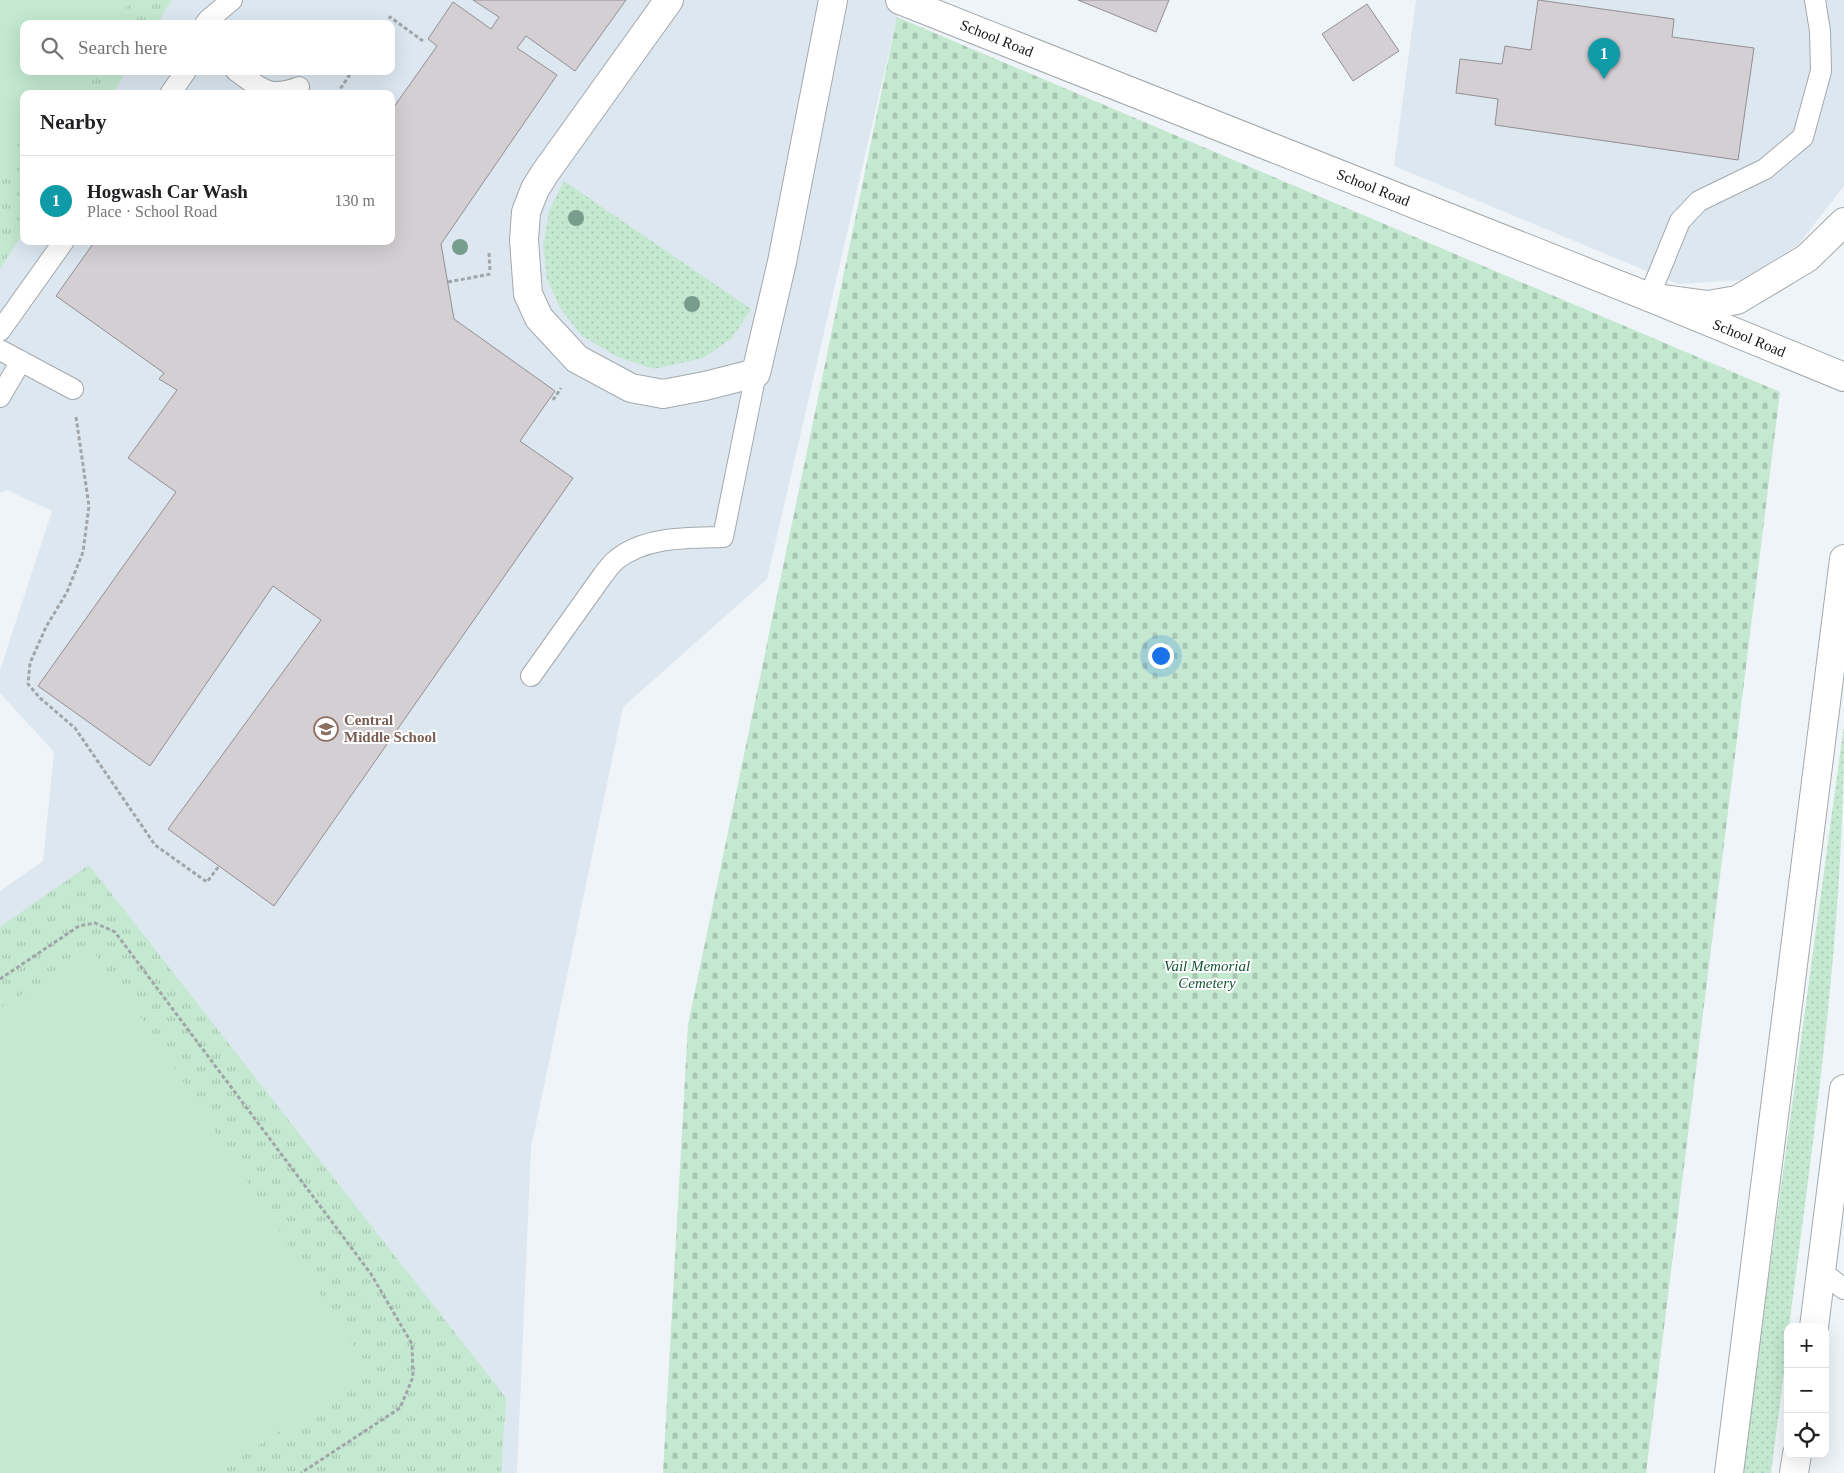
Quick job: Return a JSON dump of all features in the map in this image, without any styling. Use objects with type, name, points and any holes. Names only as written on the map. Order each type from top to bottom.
[{"type":"main road","points":[[669,0],[550,166],[536,189],[526,212],[524,240],[528,294],[539,318],[577,359],[631,388],[663,394],[756,373],[782,262],[833,0]]},
{"type":"main road","name":"School Road","points":[[900,0],[1649,297],[1844,377]]},
{"type":"main road","points":[[1649,297],[1708,305],[1737,300],[1807,258],[1844,222]]},
{"type":"main road","points":[[1729,1473],[1844,559]]},
{"type":"main road","points":[[1814,1323],[1840,1154],[1844,1089]]},
{"type":"main road","points":[[1794,1473],[1796,1458]]},
{"type":"lane","points":[[208,20],[232,0]]},
{"type":"lane","points":[[1649,297],[1680,221],[1699,201],[1764,169],[1803,137],[1822,71],[1820,31],[1815,0]]},
{"type":"lane","points":[[173,90],[183,75]]},
{"type":"lane","points":[[242,75],[264,90]]},
{"type":"lane","points":[[291,90],[299,87]]},
{"type":"lane","points":[[0,331],[61,245]]},
{"type":"lane","points":[[0,350],[72,390]]},
{"type":"lane","points":[[0,397],[21,361]]},
{"type":"lane","points":[[531,676],[603,575],[617,560],[647,544],[694,538],[723,537],[756,373]]},
{"type":"lane","points":[[1821,1271],[1844,1289]]},
{"type":"path","points":[[395,20],[423,40]]},
{"type":"path","points":[[341,90],[350,75]]},
{"type":"path","points":[[448,282],[491,274]]},
{"type":"path","points":[[553,400],[561,388]]},
{"type":"path","points":[[72,390],[89,506],[83,552],[67,592],[46,627],[30,663],[28,684],[40,698],[76,728],[155,845],[207,882],[219,866]]},
{"type":"path","points":[[0,979],[79,926],[95,923],[115,932],[371,1274],[412,1344],[412,1377],[400,1408],[301,1473]]},
{"type":"shaded area","name":"Central Middle School","points":[[0,0],[897,0],[897,17],[767,579],[623,707],[531,1148],[517,1473],[0,1473],[0,891],[43,861],[54,752],[0,693],[0,670],[52,511],[7,490],[0,493]]},
{"type":"shaded area","points":[[1416,0],[1844,0],[1844,186],[1798,245],[1743,280],[1678,284],[1394,166]]},
{"type":"green space","points":[[0,0],[172,0],[160,20],[20,20],[20,75],[124,75],[115,90],[20,90],[20,238],[0,269]]},
{"type":"green space","points":[[0,0],[130,0],[118,20],[20,20],[20,75],[85,75],[75,90],[20,90],[20,145],[17,143],[0,179]]},
{"type":"green space","name":"Vail Memorial Cemetery","points":[[897,17],[1780,392],[1646,1473],[663,1473],[688,1025]]},
{"type":"green space","points":[[564,181],[751,309],[732,338],[703,358],[654,369],[618,357],[582,336],[560,308],[547,279],[543,246],[549,211]]},
{"type":"green space","points":[[1844,725],[1843,801],[1839,876],[1826,1027],[1790,1323],[1784,1323],[1784,1372],[1771,1473],[1742,1473]]},
{"type":"green space","points":[[89,865],[506,1398],[501,1473],[0,1473],[0,927]]},
{"type":"green space","points":[[93,950],[109,976],[113,974],[371,1372],[216,1473],[0,1473],[0,1008]]},
{"type":"building","name":"Central Middle School","points":[[473,0],[626,0],[575,71],[526,36],[517,48],[557,75],[441,244],[454,319],[555,391],[520,441],[573,478],[274,906],[168,829],[321,620],[273,586],[150,766],[38,686],[176,492],[128,458],[177,390],[159,379],[164,373],[56,296],[92,245],[395,245],[395,105],[437,46],[428,39],[453,2],[491,29],[499,17]]},
{"type":"building","points":[[1078,0],[1169,0],[1156,32]]},
{"type":"building","points":[[1538,0],[1674,19],[1672,37],[1754,48],[1738,160],[1495,125],[1498,99],[1456,93],[1460,59],[1502,64],[1505,46],[1531,50]]},
{"type":"building","points":[[1367,4],[1399,51],[1353,81],[1322,34]]},
{"type":"place","name":"Hogwash Car Wash","points":[[1604,79]]},
{"type":"place","name":"Central Middle School","points":[[326,729]]}]
